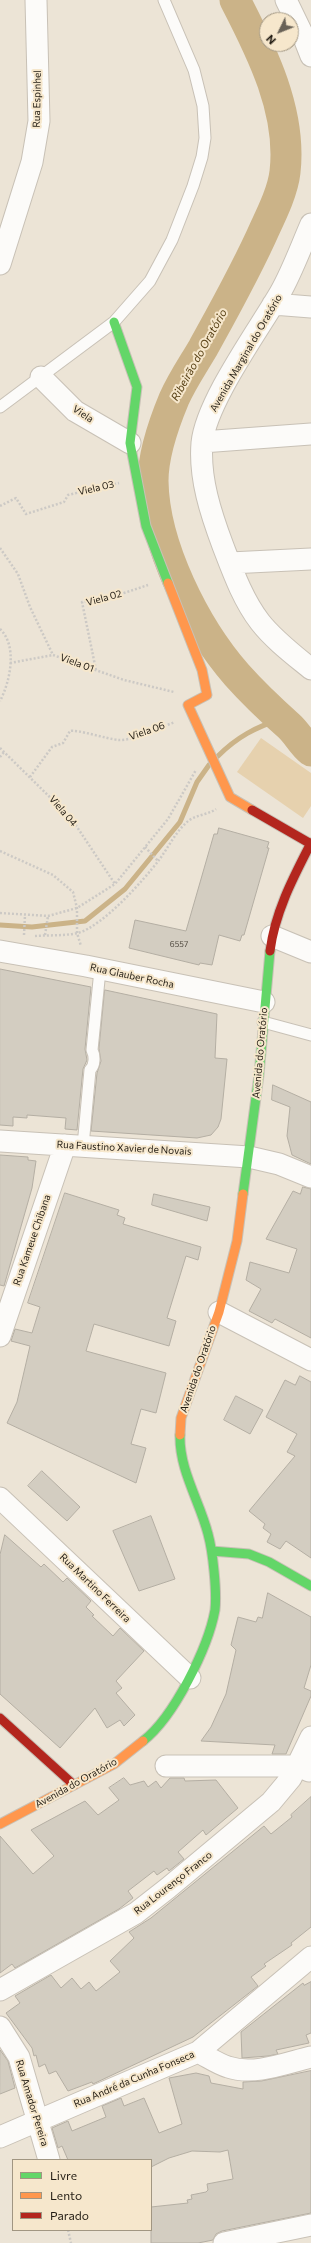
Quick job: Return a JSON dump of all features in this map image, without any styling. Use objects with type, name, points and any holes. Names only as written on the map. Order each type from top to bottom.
[{"type":"main road","points":[[114,322],[137,387],[130,443],[146,526],[202,670],[208,695],[188,705],[192,716],[230,797],[311,843]]},
{"type":"main road","name":"Avenida do Oratório","points":[[0,1824],[114,1764],[146,1739],[176,1704],[208,1640],[215,1608],[212,1551],[208,1533],[185,1469],[180,1442],[181,1418],[219,1312],[237,1241],[249,1157],[272,936],[284,894],[311,843]]},
{"type":"main road","points":[[212,1551],[249,1554],[270,1562],[311,1586]]},
{"type":"main road","points":[[0,1718],[74,1785]]},
{"type":"street","name":"Rua Espinhel","points":[[0,264],[32,162],[39,121],[36,0]]},
{"type":"street","points":[[286,0],[311,56]]},
{"type":"street","name":"Avenida Marginal do Oratório","points":[[311,224],[280,292],[213,408],[202,442],[207,499],[230,563],[247,601],[260,622],[311,669]]},
{"type":"street","points":[[273,304],[311,308]]},
{"type":"street","name":"Viela","points":[[41,377],[75,411],[130,443]]},
{"type":"street","points":[[202,442],[311,434]]},
{"type":"street","points":[[230,563],[311,559]]},
{"type":"street","points":[[272,936],[311,952]]},
{"type":"street","name":"Rua Glauber Rocha","points":[[0,951],[51,959],[100,970],[264,1012]]},
{"type":"street","name":"Rua Faustino Xavier de Novais","points":[[0,1141],[249,1157],[279,1164],[311,1177]]},
{"type":"street","name":"Rua Kameue Chibana","points":[[0,1336],[6,1300],[74,1145]]},
{"type":"street","points":[[219,1312],[311,1360]]},
{"type":"street","name":"Rua Martino Ferreira","points":[[0,1498],[190,1678]]},
{"type":"street","name":"Rua Lourenço Franco","points":[[0,1990],[136,1913],[271,1802],[292,1778],[305,1769],[311,1737]]},
{"type":"street","points":[[166,1766],[305,1769]]},
{"type":"street","name":"Rua André da Cunha Fonseca","points":[[0,2137],[198,2052],[311,1957]]},
{"type":"street","name":"Rua Amador Pereira","points":[[0,2027],[19,2058],[49,2159]]},
{"type":"street","points":[[198,2052],[228,2067],[243,2070],[311,2057]]},
{"type":"street","points":[[224,2243],[311,2225]]},
{"type":"lane","points":[[0,407],[114,322],[150,281],[172,240],[193,186],[202,157],[205,138],[201,99],[194,70],[165,2]]},
{"type":"lane","points":[[74,1145],[90,1070],[93,1066],[94,1055],[92,1050],[100,970]]},
{"type":"lane","points":[[264,1012],[311,1035]]},
{"type":"path","name":"Viela 03","points":[[0,506],[16,498],[26,514],[64,502],[68,495],[137,479]]},
{"type":"path","name":"Viela 01","points":[[0,548],[18,574],[30,607],[53,655],[124,680],[172,690],[188,705]]},
{"type":"path","name":"Viela 02","points":[[96,670],[82,602],[115,596],[143,587],[165,575]]},
{"type":"path","points":[[0,629],[8,640],[10,663],[5,690],[0,701]]},
{"type":"path","points":[[10,663],[53,655]]},
{"type":"path","name":"Viela 06","points":[[30,777],[52,747],[63,743],[70,731],[76,730],[104,739],[126,739],[192,716]]},
{"type":"path","name":"Viela 04","points":[[0,748],[71,818],[115,884]]},
{"type":"path","points":[[0,913],[48,916],[77,908],[115,884],[168,819],[209,751]]},
{"type":"path","points":[[0,757],[4,752]]},
{"type":"path","points":[[25,915],[23,938],[77,933],[92,926],[107,915],[158,861],[185,823],[193,817],[210,814],[230,797]]},
{"type":"path","points":[[145,847],[158,861]]},
{"type":"path","points":[[0,851],[53,875],[65,883],[73,892],[77,908],[77,933]]},
{"type":"path","points":[[45,935],[48,916]]},
{"type":"path","points":[[68,2231],[71,2243]]},
{"type":"shaded area","points":[[261,738],[311,773],[311,806],[303,818],[237,772]]},
{"type":"building","points":[[219,828],[269,842],[267,848],[269,848],[244,935],[242,935],[240,941],[219,935],[212,965],[200,963],[199,965],[129,948],[135,920],[186,931],[214,834],[217,834]]},
{"type":"building","points":[[0,969],[91,987],[85,1049],[87,1060],[83,1069],[77,1130],[65,1129],[66,1118],[27,1115],[27,1118],[13,1117],[13,1126],[0,1125]]},
{"type":"building","points":[[105,990],[217,1014],[215,1058],[227,1059],[221,1119],[218,1127],[211,1135],[197,1138],[91,1131],[97,1073],[101,1061],[99,1049]]},
{"type":"building","points":[[273,1085],[311,1102],[311,1164],[292,1155],[287,1136],[290,1107],[272,1100]]},
{"type":"building","points":[[0,1155],[28,1157],[28,1160],[36,1161],[32,1188],[4,1286],[0,1285]]},
{"type":"building","points":[[303,1187],[311,1189],[311,1338],[275,1319],[272,1323],[249,1311],[261,1289],[246,1280],[250,1262],[289,1273],[297,1249],[266,1239],[293,1191],[300,1194]]},
{"type":"building","points":[[65,1193],[119,1210],[117,1215],[125,1218],[123,1224],[201,1247],[198,1260],[186,1256],[167,1318],[176,1321],[169,1346],[94,1324],[86,1351],[166,1373],[156,1413],[141,1409],[131,1444],[146,1448],[136,1483],[7,1423],[17,1402],[30,1346],[11,1341],[15,1329],[32,1333],[40,1307],[28,1303]]},
{"type":"building","points":[[154,1194],[210,1207],[207,1221],[152,1205]]},
{"type":"building","points":[[300,1376],[311,1382],[311,1558],[286,1541],[280,1549],[267,1542],[271,1534],[263,1528],[265,1524],[249,1511],[295,1456],[287,1452],[297,1434],[266,1417],[285,1380],[295,1385]]},
{"type":"building","points":[[236,1396],[263,1410],[250,1434],[224,1420]]},
{"type":"building","points":[[42,1471],[80,1507],[67,1521],[28,1486]]},
{"type":"building","points":[[151,1516],[175,1579],[139,1591],[113,1531]]},
{"type":"building","points":[[5,1535],[41,1567],[44,1564],[63,1582],[67,1578],[91,1601],[86,1607],[94,1615],[92,1616],[113,1636],[120,1628],[144,1651],[116,1681],[122,1688],[116,1693],[135,1715],[124,1726],[120,1720],[107,1728],[95,1708],[60,1748],[0,1694],[0,1555]]},
{"type":"building","points":[[268,1593],[311,1617],[311,1665],[304,1688],[311,1691],[311,1696],[286,1754],[272,1754],[275,1745],[201,1741],[211,1727],[226,1694],[236,1650],[231,1645],[238,1617],[256,1622],[258,1617],[262,1618]]},
{"type":"building","points":[[124,1778],[130,1785],[144,1781],[148,1787],[156,1781],[161,1788],[170,1778],[184,1778],[185,1781],[216,1780],[238,1808],[206,1835],[203,1830],[178,1852],[184,1859],[169,1871],[167,1868],[157,1875],[154,1871],[128,1891],[133,1898],[119,1909],[15,1968],[12,1964],[0,1973],[0,1836],[33,1874],[54,1856],[31,1830],[85,1801],[98,1815],[119,1800],[109,1788]]},
{"type":"building","points":[[311,1797],[311,1927],[291,1943],[292,1945],[264,1964],[266,1966],[251,1977],[258,1986],[193,2037],[93,2084],[92,2082],[68,2091],[56,2071],[49,2074],[45,2064],[39,2067],[36,2055],[34,2056],[32,2048],[6,2013],[20,2003],[15,1996],[51,1975],[61,1988],[72,1978],[81,1989],[89,1982],[96,1991],[120,1972],[110,1961],[134,1938],[129,1932],[151,1918],[264,1826],[271,1834],[292,1817],[291,1815]]},
{"type":"building","points":[[311,1982],[311,2033],[306,2035],[309,2043],[276,2050],[278,2054],[242,2058],[241,2032],[303,1983],[304,1985]]},
{"type":"building","points":[[0,2050],[8,2061],[15,2088],[0,2094]]},
{"type":"building","points":[[311,2071],[311,2213],[222,2231],[216,2234],[213,2240],[198,2243],[151,2243],[152,2207],[188,2203],[187,2200],[192,2199],[191,2195],[206,2192],[208,2190],[207,2184],[233,2179],[228,2150],[220,2152],[192,2151],[169,2158],[152,2166],[152,2159],[68,2159],[62,2146],[58,2148],[52,2128],[68,2121],[72,2131],[106,2117],[102,2106],[121,2098],[124,2106],[144,2098],[159,2133],[182,2124],[169,2078],[196,2073],[209,2076],[211,2083],[243,2089],[243,2082],[261,2081]]},
{"type":"waterway","name":"Ribeirão do Oratório","points":[[235,0],[265,61],[273,83],[284,127],[286,150],[285,172],[277,200],[251,258],[203,348],[180,386],[170,408],[160,439],[153,471],[155,506],[169,558],[192,610],[206,634],[221,656],[237,675],[292,729],[311,751]]},
{"type":"waterway","points":[[218,756],[232,743],[247,733],[263,725],[281,719]]},
{"type":"waterway","points":[[0,925],[32,927],[85,921],[125,889],[180,822],[197,782],[209,765]]},
{"type":"traffic: fast","points":[[114,322],[137,387],[130,443],[146,526],[168,583]]},
{"type":"traffic: fast","points":[[243,1194],[259,1075],[270,951]]},
{"type":"traffic: fast","points":[[143,1741],[155,1730],[166,1716],[188,1681],[205,1643],[215,1610],[215,1583],[210,1542],[186,1473],[180,1435]]},
{"type":"traffic: fast","points":[[212,1551],[249,1554],[269,1562],[311,1586]]},
{"type":"traffic: slow","points":[[168,583],[202,670],[207,695],[188,705],[230,797],[252,810]]},
{"type":"traffic: slow","points":[[180,1435],[181,1418],[219,1312],[237,1241],[243,1194]]},
{"type":"traffic: slow","points":[[0,1824],[114,1764],[143,1741]]},
{"type":"traffic: jam","points":[[252,810],[311,844]]},
{"type":"traffic: jam","points":[[270,951],[272,937],[280,909],[291,882],[311,843]]},
{"type":"traffic: jam","points":[[0,1718],[74,1785]]}]
